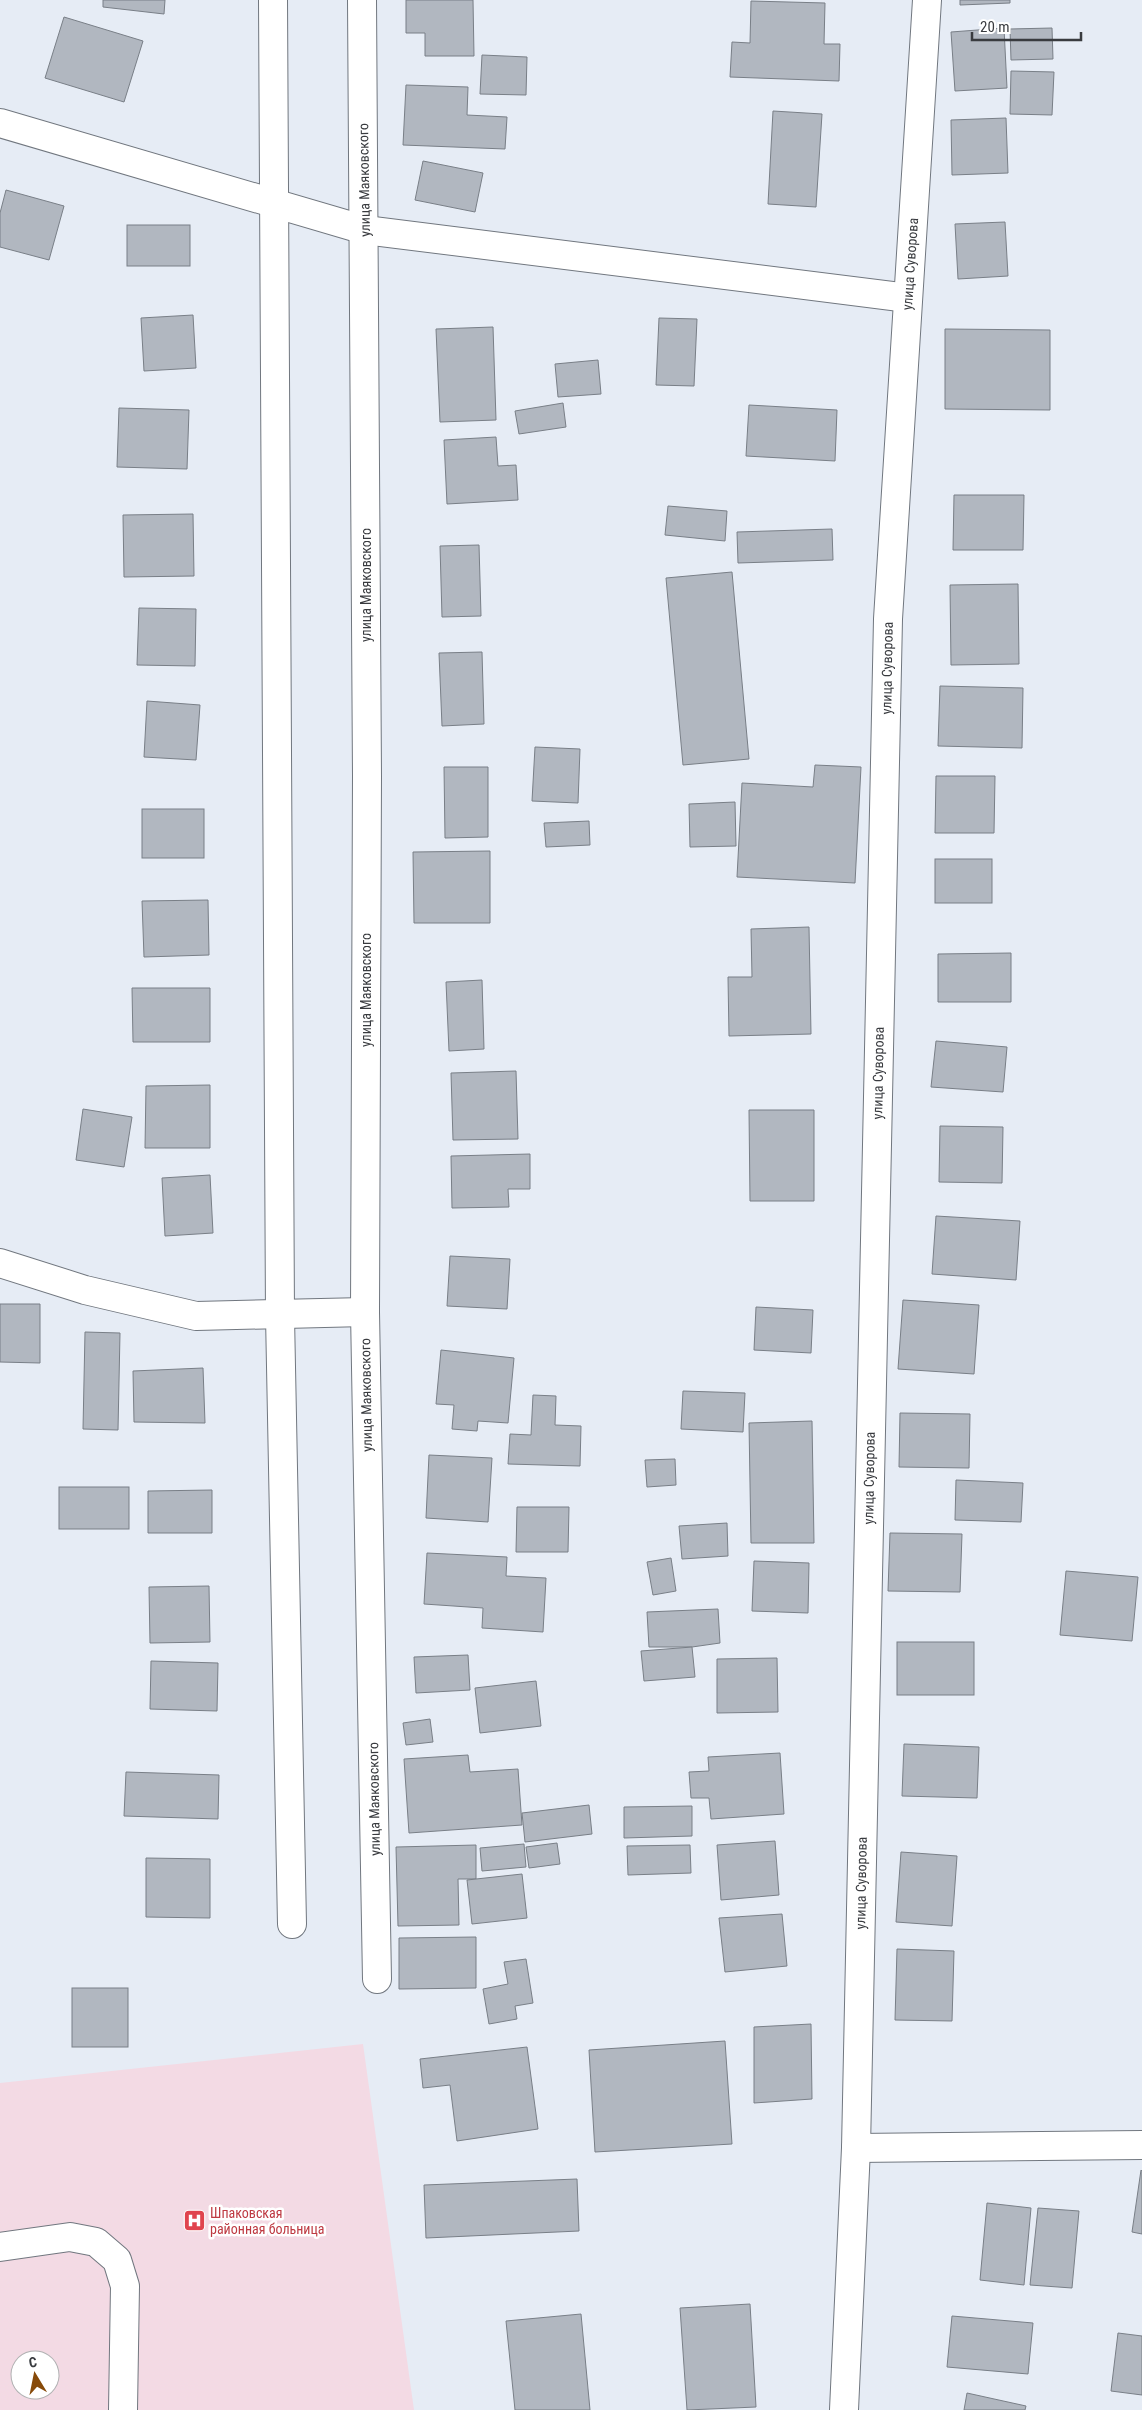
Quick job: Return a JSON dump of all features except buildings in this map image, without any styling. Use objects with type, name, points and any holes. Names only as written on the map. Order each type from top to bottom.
[{"type":"street","points":[[273,0],[280,1316],[292,1924]]},
{"type":"street","name":"улица Маяковского","points":[[362,0],[365,230],[367,786],[365,1312],[377,1979]]},
{"type":"street","name":"улица Суворова","points":[[844,2410],[856,2148],[888,619],[926,0]]},
{"type":"street","points":[[0,123],[365,230],[908,298]]},
{"type":"street","points":[[0,1263],[86,1290],[196,1316],[280,1316],[365,1312]]},
{"type":"street","points":[[856,2148],[1142,2145]]},
{"type":"street","points":[[0,2247],[70,2237],[96,2242],[117,2260],[125,2286],[124,2410]]},
{"type":"shaded area","name":"Шпаковская районная больница","points":[[363,2044],[414,2410],[0,2410],[0,2083]]},
{"type":"place","name":"Шпаковская районная больница","points":[[194,2221]]}]
